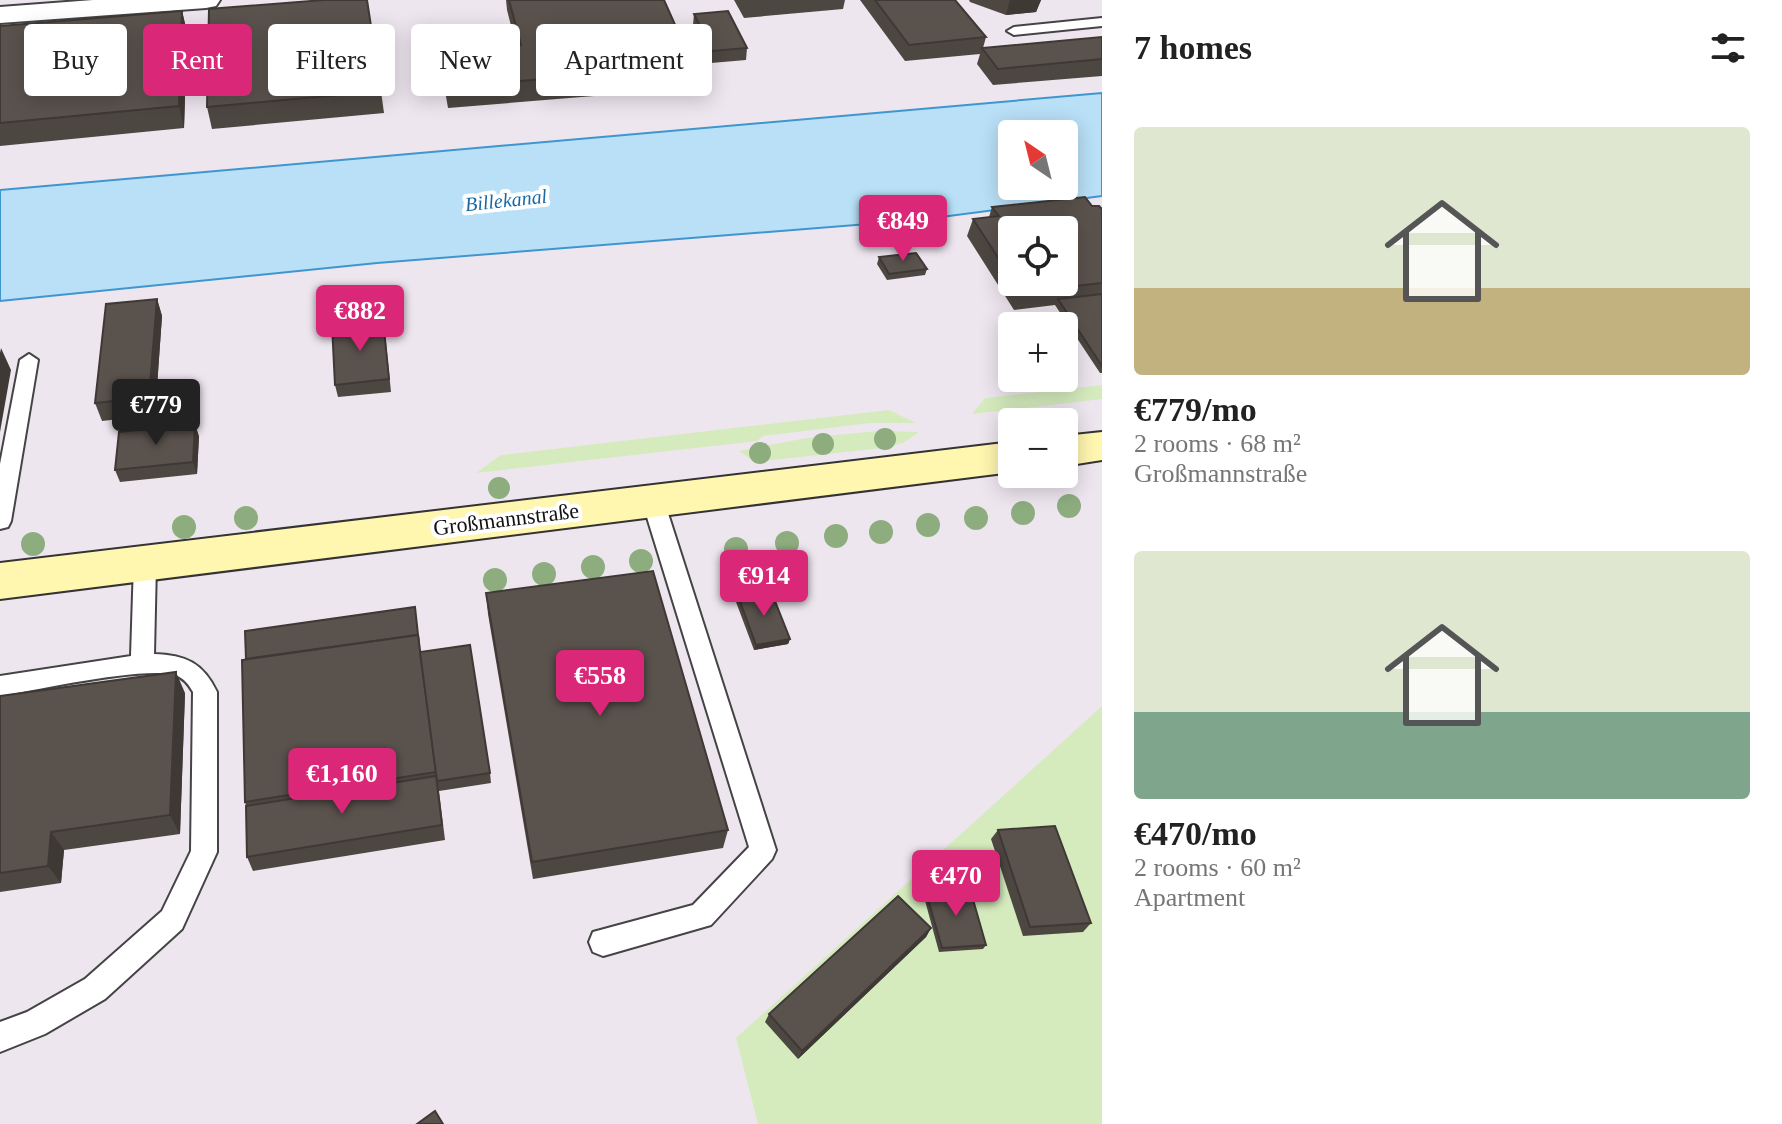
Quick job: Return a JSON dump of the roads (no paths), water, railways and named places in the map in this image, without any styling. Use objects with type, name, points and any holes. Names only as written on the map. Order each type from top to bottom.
[{"type":"main road","points":[[1078,449],[1102,446]]},
{"type":"main road","name":"Großmannstraße","points":[[0,581],[998,459]]},
{"type":"street","points":[[0,15],[49,6],[206,0]]},
{"type":"lane","points":[[1014,31],[1102,22]]},
{"type":"lane","points":[[0,521],[29,360]]},
{"type":"lane","points":[[603,942],[701,916],[763,850],[653,501]]},
{"type":"lane","points":[[142,664],[145,563]]},
{"type":"lane","points":[[0,686],[142,664],[181,665],[198,675],[205,692],[204,852],[172,920],[95,989],[35,1024],[0,1037]]},
{"type":"water","name":"Billekanal","points":[[1102,93],[1102,196],[1078,199],[1078,120],[998,120],[998,200],[1071,200],[918,220],[377,263],[0,301],[0,190]]}]
